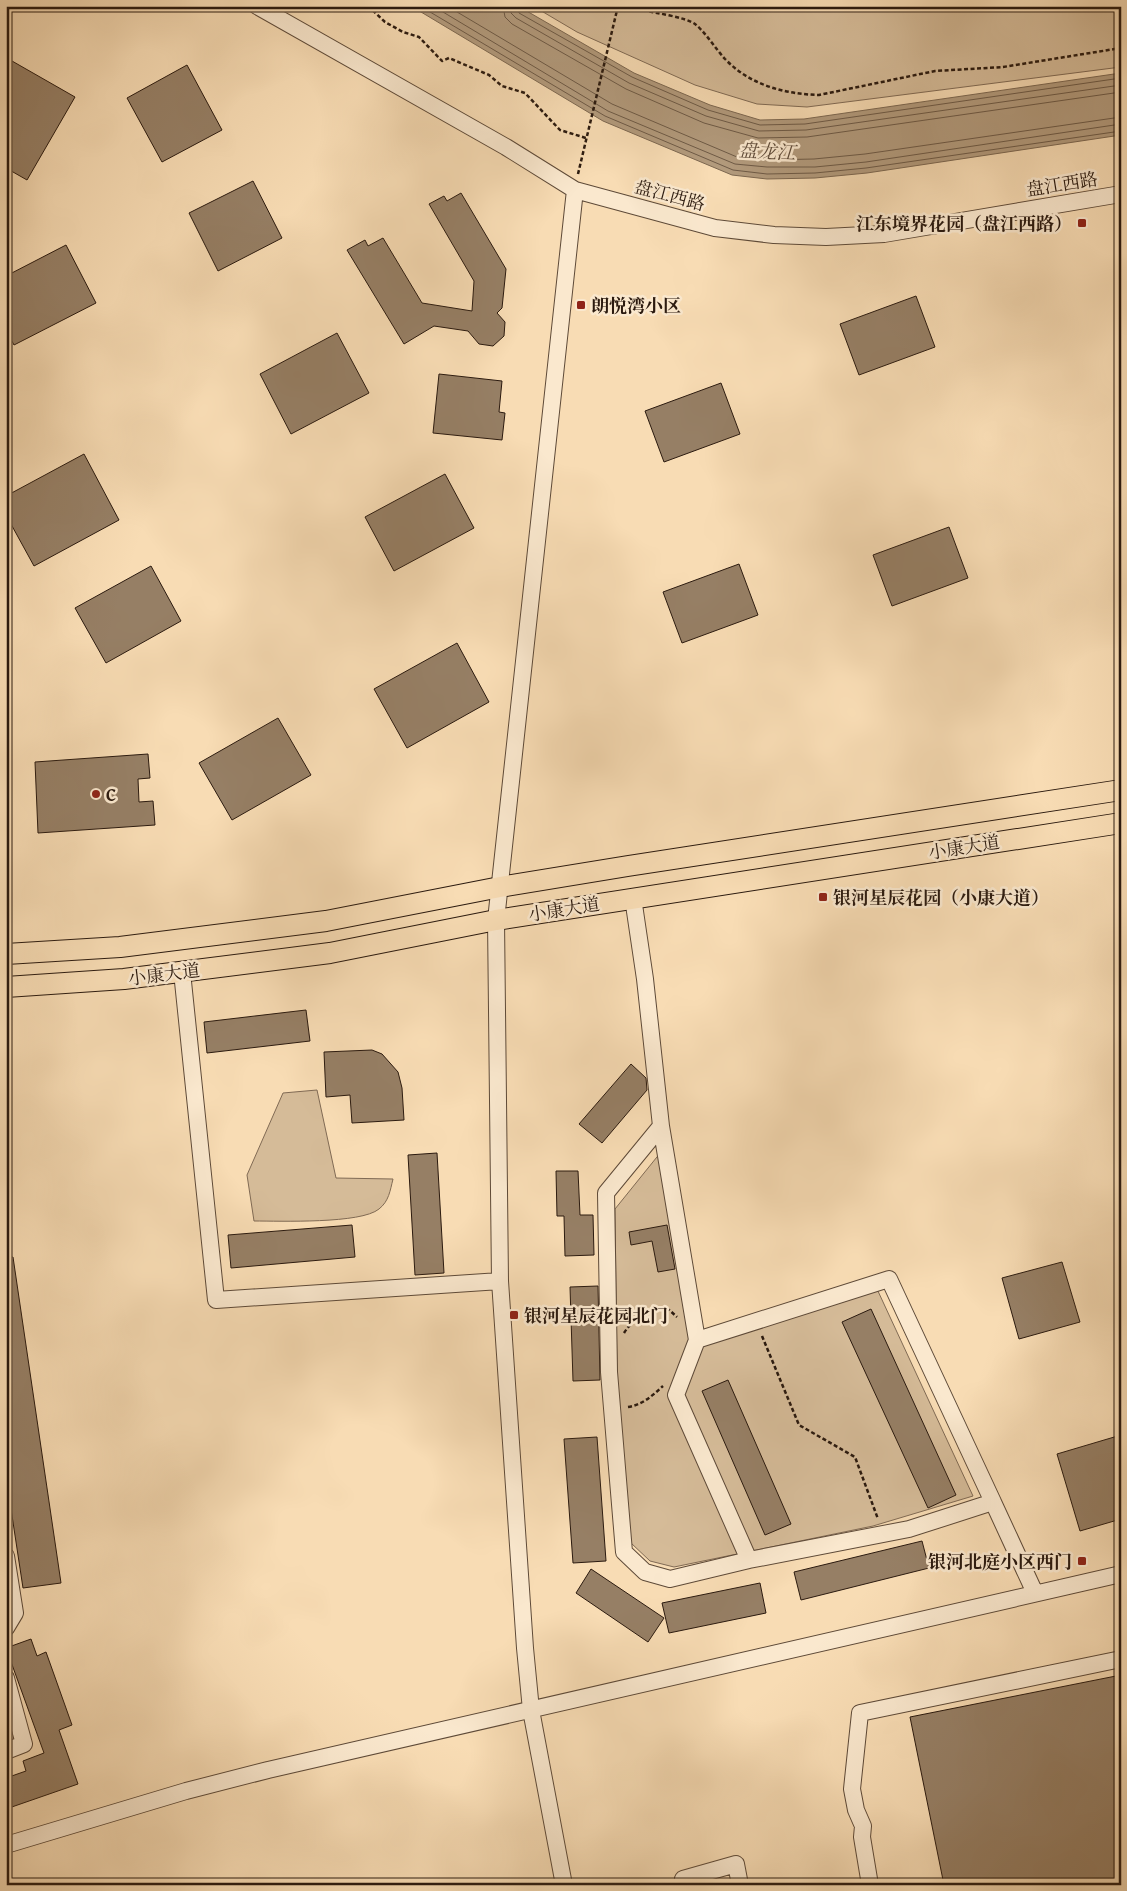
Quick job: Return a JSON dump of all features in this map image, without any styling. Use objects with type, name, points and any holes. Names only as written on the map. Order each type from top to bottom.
[{"type":"main road","name":"小康大道","points":[[6,954],[120,947],[326,921],[500,887],[1121,790]]},
{"type":"main road","name":"小康大道","points":[[6,987],[124,979],[330,953],[496,920],[1121,823]]},
{"type":"street","name":"盘江西路","points":[[257,6],[506,147],[575,190],[715,228],[774,235],[826,237],[884,234],[1121,194]]},
{"type":"street","points":[[564,1885],[531,1710],[500,1281],[496,920],[575,190]]},
{"type":"street","points":[[633,898],[645,979],[661,1126],[697,1340]]},
{"type":"street","points":[[182,972],[216,1300],[500,1281]]},
{"type":"street","points":[[661,1126],[606,1193],[609,1372],[624,1552],[645,1572],[670,1579],[749,1560],[909,1529],[993,1502]]},
{"type":"street","points":[[749,1560],[676,1395],[669,1385],[697,1340],[889,1280],[1035,1593]]},
{"type":"street","points":[[6,1556],[15,1613],[6,1628]]},
{"type":"street","points":[[6,1845],[186,1791],[1121,1574]]},
{"type":"street","points":[[870,1885],[862,1837],[863,1826],[856,1810],[852,1789],[860,1713],[1121,1659]]},
{"type":"street","points":[[6,1678],[24,1744],[6,1751]]},
{"type":"street","points":[[684,1885],[683,1879],[736,1864],[740,1885]]},
{"type":"path","points":[[368,6],[385,22],[403,32],[419,37],[442,61],[450,58],[489,75],[502,86],[518,89],[531,98],[560,130],[586,137]]},
{"type":"path","points":[[575,190],[618,6]]},
{"type":"path","points":[[638,6],[643,10],[694,23],[727,60],[752,81],[784,92],[800,95],[819,95],[935,71],[1003,67],[1121,48]]},
{"type":"path","points":[[622,1337],[637,1318],[651,1309],[666,1307],[678,1317]]},
{"type":"path","points":[[756,1321],[799,1425],[855,1457],[884,1534]]},
{"type":"path","points":[[613,1410],[636,1406],[669,1385]]},
{"type":"shaded area","points":[[533,6],[1121,6],[1121,67],[807,107],[757,104],[695,85],[577,32]]},
{"type":"shaded area","points":[[317,1090],[336,1178],[393,1179],[387,1199],[379,1209],[370,1214],[356,1217],[320,1221],[254,1221],[247,1175],[283,1093]]},
{"type":"shaded area","points":[[665,1147],[691,1346],[877,1289],[973,1496],[873,1526],[674,1567],[650,1561],[631,1543],[617,1375],[615,1209]]},
{"type":"water","name":"盘龙江","points":[[411,6],[518,6],[634,73],[710,105],[760,120],[804,119],[1121,73],[1121,135],[867,173],[815,178],[767,179],[732,175],[603,121]]},
{"type":"building","points":[[12,61],[75,97],[27,180],[6,168],[6,72]]},
{"type":"building","points":[[187,65],[222,130],[162,162],[127,98]]},
{"type":"building","points":[[253,181],[282,238],[218,271],[189,213]]},
{"type":"building","points":[[461,193],[506,269],[502,308],[497,313],[505,322],[504,336],[493,346],[479,344],[468,331],[434,326],[404,344],[347,250],[365,240],[368,246],[383,238],[422,303],[472,311],[474,281],[429,204],[444,196],[447,201]]},
{"type":"building","points":[[66,245],[96,303],[14,345],[6,330],[6,276]]},
{"type":"building","points":[[916,296],[935,347],[859,375],[840,324]]},
{"type":"building","points":[[337,333],[369,393],[291,434],[260,374]]},
{"type":"building","points":[[439,374],[502,381],[499,412],[505,413],[502,440],[433,433]]},
{"type":"building","points":[[721,383],[740,434],[664,462],[645,411]]},
{"type":"building","points":[[84,454],[119,520],[34,566],[6,515],[6,496]]},
{"type":"building","points":[[445,474],[474,528],[394,571],[365,517]]},
{"type":"building","points":[[949,527],[968,578],[892,606],[873,555]]},
{"type":"building","points":[[739,564],[758,615],[682,643],[663,592]]},
{"type":"building","points":[[151,566],[181,621],[106,663],[75,608]]},
{"type":"building","points":[[457,643],[489,702],[407,748],[374,689]]},
{"type":"building","points":[[278,718],[311,775],[232,820],[199,763]]},
{"type":"building","name":"C","points":[[148,754],[150,778],[138,779],[139,802],[153,801],[155,825],[38,833],[35,762]]},
{"type":"building","points":[[306,1010],[310,1041],[207,1053],[204,1022]]},
{"type":"building","points":[[372,1050],[382,1054],[398,1072],[402,1088],[404,1120],[352,1123],[350,1095],[326,1097],[324,1052]]},
{"type":"building","points":[[631,1064],[646,1078],[647,1090],[602,1143],[579,1124]]},
{"type":"building","points":[[437,1153],[444,1273],[415,1275],[408,1155]]},
{"type":"building","points":[[556,1171],[578,1171],[580,1215],[593,1215],[594,1255],[565,1256],[564,1216],[557,1216]]},
{"type":"building","points":[[352,1225],[355,1257],[231,1268],[228,1235]]},
{"type":"building","points":[[667,1225],[675,1269],[658,1272],[652,1241],[631,1245],[629,1232]]},
{"type":"building","points":[[13,1257],[61,1583],[23,1588],[6,1476],[6,1258]]},
{"type":"building","points":[[1062,1262],[1080,1322],[1019,1339],[1002,1278]]},
{"type":"building","points":[[598,1286],[600,1380],[573,1381],[570,1287]]},
{"type":"building","points":[[871,1309],[956,1495],[928,1508],[842,1322]]},
{"type":"building","points":[[728,1380],[791,1524],[765,1535],[702,1391]]},
{"type":"building","points":[[1121,1435],[1121,1519],[1080,1531],[1057,1454]]},
{"type":"building","points":[[597,1437],[606,1561],[573,1563],[564,1439]]},
{"type":"building","points":[[922,1541],[929,1568],[801,1600],[794,1572]]},
{"type":"building","points":[[591,1569],[664,1618],[648,1642],[576,1593]]},
{"type":"building","points":[[760,1583],[766,1613],[669,1633],[662,1603]]},
{"type":"building","points":[[31,1639],[37,1656],[46,1652],[72,1725],[59,1730],[78,1784],[6,1809],[6,1778],[26,1771],[23,1761],[44,1753],[6,1648]]},
{"type":"building","points":[[1121,1675],[1121,1885],[944,1885],[910,1717]]},
{"type":"place","name":"江东境界花园（盘江西路）","points":[[1082,223]]},
{"type":"place","name":"朗悦湾小区","points":[[581,305]]},
{"type":"place","name":"C","points":[[96,794]]},
{"type":"place","name":"银河星辰花园（小康大道）","points":[[823,897]]},
{"type":"place","name":"银河星辰花园北门","points":[[514,1315]]},
{"type":"place","name":"银河北庭小区西门","points":[[1082,1561]]}]
